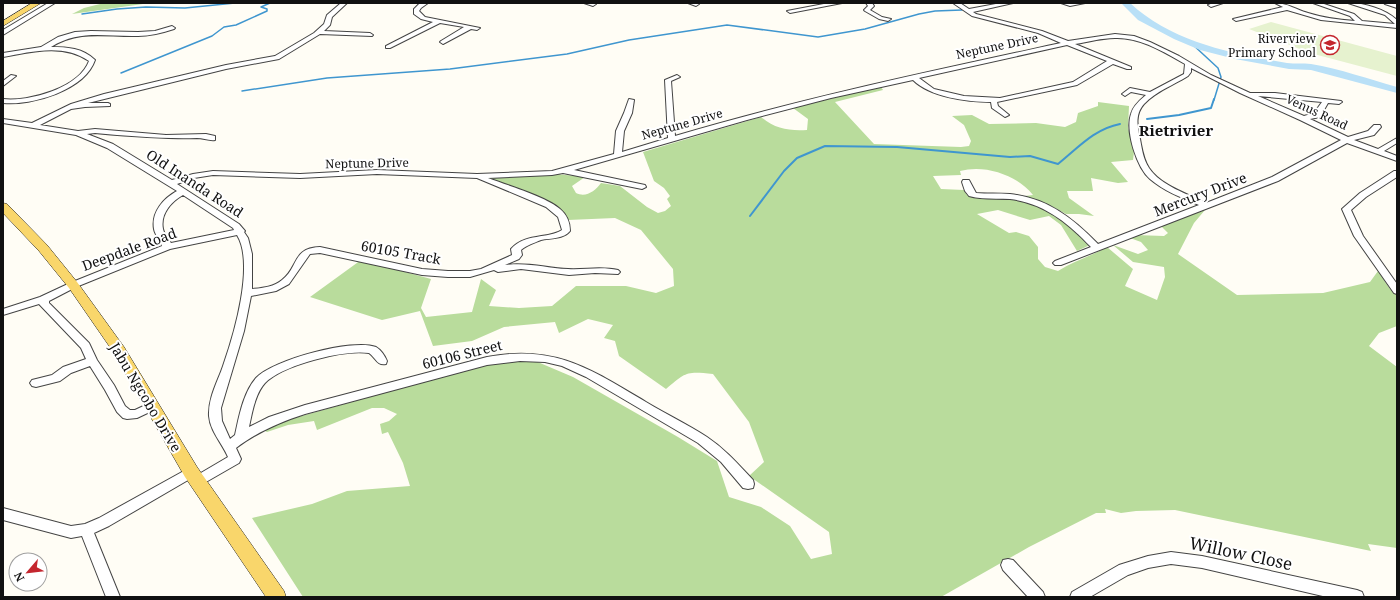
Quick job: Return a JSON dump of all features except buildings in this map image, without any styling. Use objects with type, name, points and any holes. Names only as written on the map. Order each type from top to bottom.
[{"type":"main road","points":[[3,24],[37,3]]},
{"type":"main road","name":"Jabu Ngcobo Drive","points":[[3,206],[43,248],[73,285],[119,350],[195,476],[277,597]]},
{"type":"street","points":[[3,33],[52,3]]},
{"type":"street","points":[[34,126],[57,112],[73,105],[113,93],[281,56],[285,52],[319,32],[327,25],[329,16],[344,3]]},
{"type":"street","points":[[425,3],[418,7],[416,13],[423,18],[477,28]]},
{"type":"street","points":[[790,11],[839,3]]},
{"type":"street","points":[[869,3],[871,6],[867,10],[881,18],[888,19]]},
{"type":"street","points":[[956,3],[974,15],[1040,32],[1129,68]]},
{"type":"street","points":[[966,11],[1010,3]]},
{"type":"street","points":[[1064,3],[1082,4]]},
{"type":"street","points":[[1211,5],[1220,3]]},
{"type":"street","points":[[1278,3],[1287,8],[1320,17],[1360,22],[1397,24]]},
{"type":"street","points":[[1316,3],[1352,15],[1360,22]]},
{"type":"street","points":[[1351,3],[1387,14],[1397,24]]},
{"type":"street","points":[[1387,3],[1397,6]]},
{"type":"street","points":[[1236,19],[1287,8]]},
{"type":"street","points":[[388,47],[439,21]]},
{"type":"street","points":[[443,42],[469,27]]},
{"type":"street","points":[[42,49],[64,37],[76,33],[87,32],[140,35],[158,33],[172,28]]},
{"type":"street","points":[[319,32],[370,35]]},
{"type":"street","name":"Neptune Drive","points":[[172,183],[193,176],[213,173],[292,176],[384,172],[477,176],[527,175],[564,171],[816,99],[1068,43],[1107,36],[1128,37],[1159,48],[1188,64]]},
{"type":"street","points":[[3,55],[42,49],[55,49],[81,53],[92,60],[90,69],[79,79],[45,95],[23,101],[3,101]]},
{"type":"street","points":[[914,77],[921,84],[932,90],[972,100],[994,101],[1075,84],[1102,66],[1113,61]]},
{"type":"street","points":[[1188,64],[1188,72],[1186,75],[1152,94],[1137,108],[1132,120],[1142,162],[1148,172],[1154,178],[1207,206]]},
{"type":"street","name":"Venus Road","points":[[1188,64],[1227,85],[1302,118],[1347,140],[1397,159]]},
{"type":"street","points":[[3,84],[13,76]]},
{"type":"street","points":[[672,140],[668,80],[677,77]]},
{"type":"street","points":[[1125,94],[1130,90],[1152,94]]},
{"type":"street","points":[[1247,94],[1275,95],[1339,102]]},
{"type":"street","points":[[618,155],[620,131],[628,114],[631,100]]},
{"type":"street","points":[[994,101],[994,107],[1005,115]]},
{"type":"street","points":[[1302,118],[1317,115],[1326,101]]},
{"type":"street","points":[[73,105],[108,105]]},
{"type":"street","name":"Old Inanda Road","points":[[3,121],[78,133],[110,146],[172,183],[236,226],[241,231],[247,257],[247,293],[237,342],[216,406],[215,415],[219,432],[230,446]]},
{"type":"street","name":"Mercury Drive","points":[[1058,263],[1275,179],[1347,140],[1371,133],[1377,127]]},
{"type":"street","points":[[78,133],[95,131],[166,136],[206,136],[212,138]]},
{"type":"street","points":[[1378,152],[1397,140]]},
{"type":"street","points":[[564,171],[642,187]]},
{"type":"street","points":[[1397,173],[1363,195],[1346,209],[1359,236],[1397,291]]},
{"type":"street","name":"60105 Track","points":[[247,293],[268,289],[285,283],[292,276],[304,253],[309,251],[320,250],[422,272],[470,274],[484,271],[516,257],[516,249],[523,244],[532,240],[562,234],[566,231],[567,228],[559,212],[549,205],[477,176]]},
{"type":"street","points":[[966,182],[970,192],[975,195],[1004,196],[1027,199],[1045,205],[1067,218],[1097,248]]},
{"type":"street","points":[[167,247],[166,242],[159,232],[158,226],[161,210],[167,201],[183,191]]},
{"type":"street","name":"Deepdale Road","points":[[3,312],[44,299],[73,285],[167,247],[241,231]]},
{"type":"street","points":[[484,271],[521,266],[568,272],[595,270],[615,272]]},
{"type":"street","points":[[44,299],[44,304],[85,346],[92,361],[110,388],[121,409],[127,415],[137,414],[152,406]]},
{"type":"street","points":[[242,436],[249,403],[260,381],[274,370],[322,354],[354,349],[372,350],[378,354],[382,361]]},
{"type":"street","name":"60106 Street","points":[[230,446],[242,436],[271,421],[297,413],[504,357],[527,356],[555,361],[586,373],[614,388],[710,445],[733,466],[748,484]]},
{"type":"street","points":[[36,383],[56,378],[67,370],[92,361]]},
{"type":"street","points":[[6,517],[71,532],[86,530],[195,476],[235,459],[230,446]]},
{"type":"street","points":[[86,530],[113,597]]},
{"type":"street","name":"Willow Close","points":[[1077,597],[1124,570],[1148,562],[1171,558],[1202,562],[1340,595],[1356,597]]},
{"type":"street","points":[[1008,565],[1038,597]]},
{"type":"green space","points":[[104,3],[150,3],[72,14],[84,8]]},
{"type":"green space","points":[[1271,22],[1397,56],[1397,76],[1310,53],[1249,29]]},
{"type":"green space","points":[[881,87],[883,90],[835,102],[874,144],[969,146],[971,141],[964,125],[952,116],[972,115],[989,124],[1036,123],[1065,127],[1076,122],[1078,113],[1098,106],[1098,102],[1129,106],[1128,128],[1134,152],[1133,160],[1111,162],[1128,182],[1118,183],[1091,178],[1093,191],[1067,191],[1069,198],[1094,216],[1066,214],[1051,206],[1028,198],[1025,196],[1033,195],[1018,182],[990,170],[970,169],[960,171],[961,175],[933,176],[941,189],[964,190],[967,195],[1025,201],[1063,217],[1090,245],[1077,251],[1061,225],[1049,216],[1030,220],[998,210],[977,214],[1009,233],[1016,232],[1029,236],[1038,247],[1038,259],[1045,267],[1058,271],[1107,247],[1133,269],[1125,286],[1157,300],[1165,277],[1164,267],[1133,262],[1113,245],[1138,254],[1148,250],[1141,242],[1130,238],[1135,235],[1164,236],[1168,233],[1161,226],[1205,210],[1194,223],[1178,254],[1237,295],[1323,293],[1370,282],[1378,271],[1390,289],[1397,294],[1397,326],[1379,333],[1369,346],[1397,367],[1397,548],[1368,544],[1371,551],[1175,510],[1121,513],[1105,509],[1106,513],[1096,513],[1029,547],[941,597],[303,597],[252,518],[312,504],[347,491],[410,486],[403,463],[388,432],[382,434],[380,424],[389,421],[397,414],[384,408],[372,408],[317,430],[314,421],[288,425],[267,432],[259,428],[501,361],[533,360],[573,377],[678,437],[717,461],[729,497],[761,507],[790,526],[811,559],[832,554],[829,532],[749,476],[764,462],[749,422],[713,374],[687,374],[666,389],[619,356],[615,341],[604,338],[613,325],[588,319],[559,333],[555,322],[504,327],[472,341],[433,346],[420,311],[382,320],[310,297],[361,260],[431,279],[421,308],[426,317],[472,312],[481,279],[496,290],[489,306],[519,308],[552,306],[576,286],[626,286],[656,293],[674,286],[673,269],[641,230],[615,218],[568,220],[557,206],[486,178],[556,174],[585,177],[572,186],[576,193],[583,195],[590,193],[601,183],[620,186],[647,207],[658,213],[665,211],[671,206],[667,199],[670,196],[664,188],[654,181],[643,152],[761,117],[777,127],[794,130],[807,130],[808,119],[793,108]]},
{"type":"waterway","points":[[82,14],[117,9],[146,7],[185,8],[235,3]]},
{"type":"waterway","points":[[121,73],[212,36],[224,27],[236,25],[267,11],[267,9],[261,7],[270,3]]},
{"type":"waterway","points":[[1125,3],[1141,18],[1177,37],[1203,48],[1235,56],[1289,66],[1311,67],[1397,90]]},
{"type":"waterway","points":[[242,91],[327,78],[450,69],[567,54],[629,40],[727,25],[818,37],[865,29],[919,14],[935,11],[962,10]]},
{"type":"waterway","points":[[1191,43],[1218,68],[1221,77],[1214,100]]},
{"type":"waterway","points":[[1147,119],[1179,115],[1211,108],[1214,99]]},
{"type":"waterway","points":[[750,216],[784,171],[797,158],[825,146],[897,147],[1010,157],[1030,156],[1058,164],[1094,135],[1111,126],[1120,124]]},
{"type":"place","name":"Riverview Primary School","points":[[1330,45]]},
{"type":"district","name":"Rietrivier","points":[[1176,130]]}]
